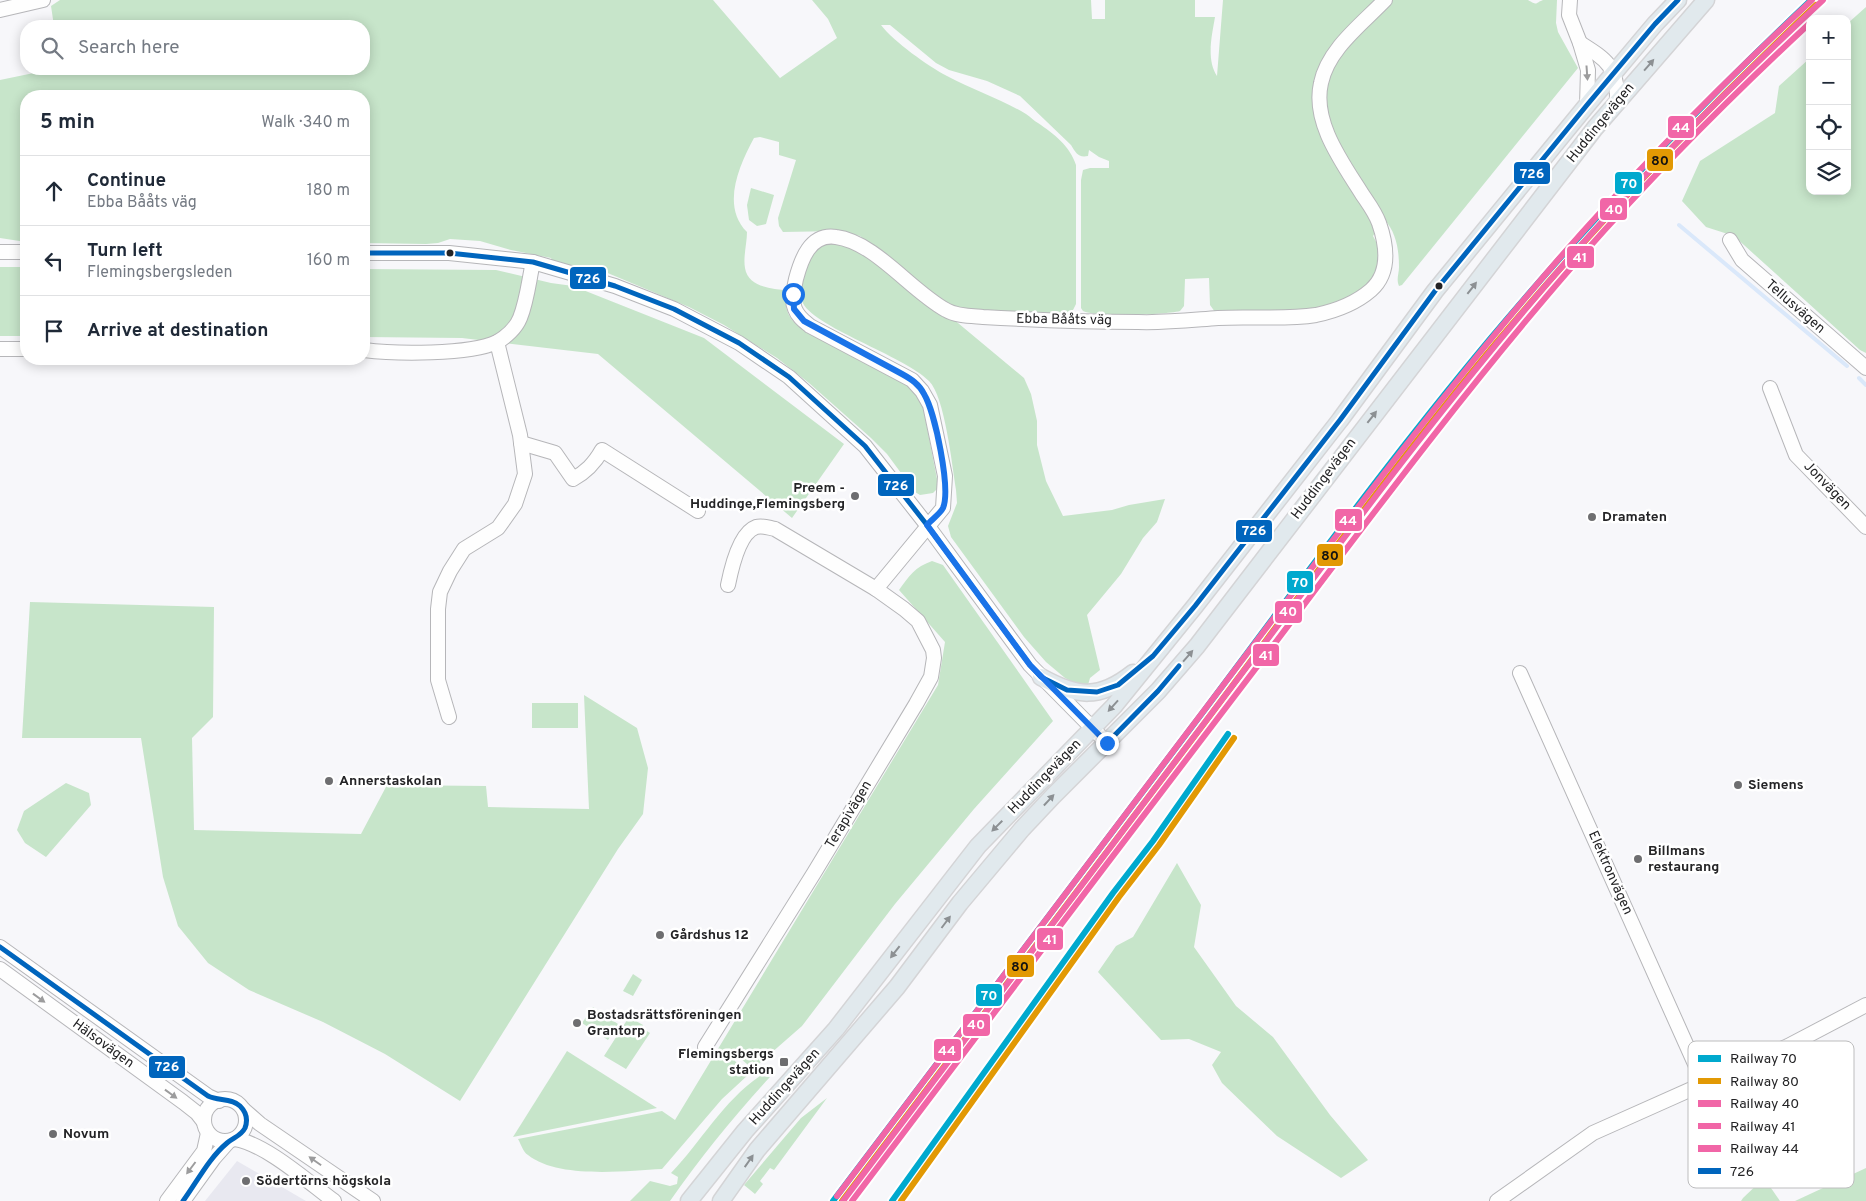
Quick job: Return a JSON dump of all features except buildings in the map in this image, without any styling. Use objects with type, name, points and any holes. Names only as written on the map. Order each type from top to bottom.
[{"type":"main road","name":"Huddingevägen","points":[[690,1201],[745,1131],[836,1029],[978,846],[1114,706],[1195,606],[1340,420],[1435,291],[1586,105],[1678,0]]},
{"type":"main road","name":"Huddingevägen","points":[[721,1201],[757,1150],[897,987],[960,903],[1010,844],[1053,796],[1158,691],[1197,646],[1617,101],[1706,0]]},
{"type":"main road","points":[[1041,677],[1067,690],[1097,692],[1118,684],[1154,656]]},
{"type":"street","points":[[0,10],[43,0]]},
{"type":"street","name":"Ebba Bååts väg","points":[[927,525],[942,508],[945,492],[945,476],[930,405],[922,390],[912,380],[810,326],[798,315],[793,304],[793,294],[800,262],[808,250],[815,242],[825,237],[846,239],[868,251],[944,309],[983,317],[1140,322],[1316,315],[1349,304],[1370,291],[1382,276],[1385,262],[1384,249],[1379,223],[1374,212],[1346,166],[1322,119],[1319,104],[1320,90],[1324,72],[1336,51],[1385,0]]},
{"type":"street","points":[[1570,0],[1569,15],[1588,70],[1586,105]]},
{"type":"street","points":[[1580,43],[1601,56],[1614,73],[1618,85],[1617,101]]},
{"type":"street","name":"Tellusvägen","points":[[1730,240],[1742,260],[1866,368]]},
{"type":"street","points":[[0,252],[20,252]]},
{"type":"street","points":[[370,253],[449,253],[533,262],[615,286],[674,309],[739,343],[789,377],[865,446],[927,525],[1030,665],[1107,743]]},
{"type":"street","points":[[370,351],[453,351],[497,342],[509,333],[520,319],[533,262]]},
{"type":"street","points":[[449,717],[438,680],[438,609],[440,592],[450,571],[464,550],[498,528],[515,504],[525,474],[521,444],[497,342]]},
{"type":"street","points":[[0,349],[20,349]]},
{"type":"street","name":"Jonvägen","points":[[1770,388],[1796,455],[1866,526]]},
{"type":"street","points":[[521,444],[555,453],[573,480],[585,473],[602,450],[698,511]]},
{"type":"street","points":[[876,589],[927,525]]},
{"type":"street","name":"Terapivägen","points":[[705,1047],[814,873],[931,678],[934,658],[933,650],[918,621],[904,609],[876,589],[775,529],[758,527],[751,530],[735,555],[728,585]]},
{"type":"street","name":"Elektronvägen","points":[[1520,673],[1688,1048]]},
{"type":"street","name":"Hälsovägen","points":[[0,948],[208,1096],[219,1100]]},
{"type":"street","name":"Hälsovägen","points":[[0,970],[183,1102],[197,1113],[206,1127]]},
{"type":"street","points":[[1798,1041],[1866,1005]]},
{"type":"street","points":[[1497,1201],[1593,1133],[1688,1091]]},
{"type":"street","points":[[167,1201],[204,1151],[209,1107],[219,1100],[235,1102],[260,1124],[373,1201]]},
{"type":"street","points":[[183,1201],[214,1158],[241,1134],[246,1119],[244,1110]]},
{"type":"street","points":[[206,1127],[216,1139],[246,1141],[269,1154],[334,1201]]},
{"type":"shaded area","name":"Södertörns högskola","points":[[237,1161],[306,1201],[205,1201]]},
{"type":"green space","points":[[60,0],[713,0],[780,78],[837,38],[828,19],[812,0],[1091,0],[1092,19],[1105,19],[1105,0],[1195,0],[1195,17],[1215,17],[1211,39],[1211,55],[1217,76],[1223,0],[1528,0],[1537,3],[1543,0],[1557,0],[1556,23],[1558,32],[1578,68],[1402,285],[1399,286],[1398,281],[1399,260],[1396,241],[1384,219],[1373,236],[1381,251],[1374,280],[1352,297],[1323,306],[1296,311],[1215,312],[1210,305],[1209,278],[1185,279],[1184,306],[1180,311],[1115,315],[1090,313],[1083,311],[1081,308],[1081,180],[1083,170],[1109,168],[1109,161],[1089,150],[1088,156],[1080,156],[1020,96],[987,81],[949,70],[936,63],[890,25],[881,25],[903,46],[939,72],[1028,115],[1061,141],[1070,152],[1076,165],[1076,304],[1073,310],[1066,313],[981,312],[958,308],[941,300],[860,236],[839,231],[783,232],[779,226],[778,218],[796,160],[779,155],[779,142],[760,137],[754,138],[748,149],[738,173],[734,198],[739,222],[747,232],[744,259],[747,274],[762,286],[787,290],[787,308],[796,324],[905,384],[914,392],[923,407],[938,484],[937,489],[933,493],[920,495],[915,492],[887,454],[809,383],[777,358],[724,325],[689,307],[598,269],[555,268],[551,258],[511,250],[480,241],[450,239],[426,244],[370,243],[370,90],[20,90],[20,241],[0,238],[0,80],[24,75],[370,75],[370,20],[53,20],[51,6]]},
{"type":"green space","points":[[1866,7],[1866,353],[1860,350],[1734,236],[1706,227],[1682,201],[1700,161],[1775,113],[1779,86],[1806,62],[1806,195],[1851,195],[1851,20]]},
{"type":"green space","points":[[751,188],[774,195],[766,224],[757,226],[749,220],[747,205]]},
{"type":"green space","points":[[838,241],[876,262],[952,318],[1024,378],[1031,394],[1037,421],[1037,445],[1046,481],[1063,516],[1112,510],[1165,499],[1157,522],[1143,538],[1121,574],[1087,615],[1100,670],[1090,678],[1088,685],[1078,685],[1065,678],[1046,662],[1024,637],[951,537],[948,526],[957,503],[956,490],[944,416],[935,389],[917,371],[822,321],[809,311],[802,301],[801,280],[815,247]]},
{"type":"green space","points":[[0,267],[20,267],[20,336],[0,336]]},
{"type":"green space","points":[[370,269],[496,270],[551,283],[573,286],[704,338],[844,444],[792,518],[598,354],[462,338],[370,337]]},
{"type":"green space","points":[[932,561],[943,565],[1053,721],[974,809],[895,904],[802,1026],[753,1069],[741,1059],[736,1050],[731,1055],[748,1075],[722,1099],[662,1169],[611,1172],[574,1171],[541,1163],[526,1154],[518,1139],[662,1111],[675,1120],[938,685],[945,642],[899,590],[913,573],[921,566]]},
{"type":"green space","points":[[30,602],[214,607],[213,717],[192,738],[194,830],[361,834],[387,785],[486,786],[488,807],[589,809],[584,695],[637,728],[648,768],[643,814],[618,849],[460,1101],[385,1054],[323,1022],[249,990],[208,963],[178,926],[163,877],[141,738],[22,738]]},
{"type":"green space","points":[[532,703],[578,703],[578,728],[532,728]]},
{"type":"green space","points":[[66,783],[89,793],[91,805],[46,857],[25,843],[17,830],[24,811]]},
{"type":"green space","points":[[1177,863],[1201,905],[1194,947],[1236,1006],[1273,1037],[1330,1115],[1368,1160],[1341,1178],[1277,1136],[1222,1083],[1212,1065],[1221,1052],[1189,1039],[1161,1040],[1098,972],[1116,946],[1133,937]]},
{"type":"green space","points":[[633,974],[642,980],[633,996],[623,991]]},
{"type":"green space","points":[[593,1007],[618,1024],[608,1040],[582,1023]]},
{"type":"green space","points":[[629,1017],[643,1025],[642,1028],[650,1033],[626,1069],[604,1056]]},
{"type":"green space","points":[[567,1051],[657,1108],[513,1137]]},
{"type":"green space","points":[[760,1076],[770,1077],[718,1137],[670,1201],[630,1201],[650,1181],[670,1186],[677,1184],[678,1177],[671,1173],[734,1098]]},
{"type":"green space","points":[[827,1098],[774,1170],[770,1168],[760,1181],[763,1184],[755,1194],[744,1185],[801,1118]]},
{"type":"green space","points":[[1866,1168],[1866,1201],[1795,1201],[1823,1188],[1854,1188],[1854,1174]]},
{"type":"green space","points":[[1754,1188],[1771,1188],[1780,1201],[1741,1201]]},
{"type":"waterway","points":[[1679,225],[1847,366]]},
{"type":"waterway","points":[[1859,378],[1866,385]]},
{"type":"rail line","name":"70","points":[[833,1201],[1342,526],[1452,385],[1566,251],[1646,165],[1727,81],[1811,0]]},
{"type":"rail line","name":"44","points":[[837,1196],[1344,526],[1470,365],[1557,261],[1618,193],[1713,95],[1812,0]]},
{"type":"rail line","name":"40","points":[[843,1201],[1349,531],[1521,314],[1659,161],[1724,95],[1823,0]]},
{"type":"rail line","name":"80","points":[[842,1201],[1347,532],[1458,389],[1572,255],[1651,169],[1732,86],[1816,5]]},
{"type":"rail line","name":"41","points":[[852,1201],[1381,503],[1493,361],[1570,269],[1627,205],[1717,112],[1806,27]]},
{"type":"rail line","name":"70","points":[[892,1201],[1113,893],[1153,841],[1228,734]]},
{"type":"rail line","name":"80","points":[[901,1201],[1119,897],[1159,845],[1234,738]]},
{"type":"transit line","name":"726","points":[[370,253],[449,253],[533,262],[615,286],[674,309],[739,343],[789,377],[865,446],[1041,677],[1067,690],[1097,692],[1118,685],[1153,656],[1195,606],[1340,420],[1435,291],[1587,105],[1655,24],[1678,0]]},
{"type":"transit line","name":"726","points":[[1107,743],[1158,691],[1179,666]]},
{"type":"transit line","name":"726","points":[[0,947],[208,1096],[237,1103],[242,1108],[246,1119],[245,1128],[214,1156],[183,1201]]},
{"type":"place","name":"Preem - Huddinge,Flemingsberg","points":[[855,496]]},
{"type":"place","name":"Dramaten","points":[[1592,517]]},
{"type":"place","name":"Annerstaskolan","points":[[329,781]]},
{"type":"place","name":"Siemens","points":[[1738,785]]},
{"type":"place","name":"Billmans restaurang","points":[[1638,859]]},
{"type":"place","name":"Gårdshus 12","points":[[660,935]]},
{"type":"place","name":"Bostadsrättsföreningen Grantorp","points":[[577,1023]]},
{"type":"place","name":"Flemingsbergs station","points":[[784,1062]]},
{"type":"place","name":"Novum","points":[[53,1134]]},
{"type":"place","name":"Södertörns högskola","points":[[246,1181]]},
{"type":"route","points":[[793,294],[794,309],[810,326],[902,374],[912,380],[922,390],[930,405],[945,476],[942,508],[927,525],[1030,665],[1107,743]]}]
